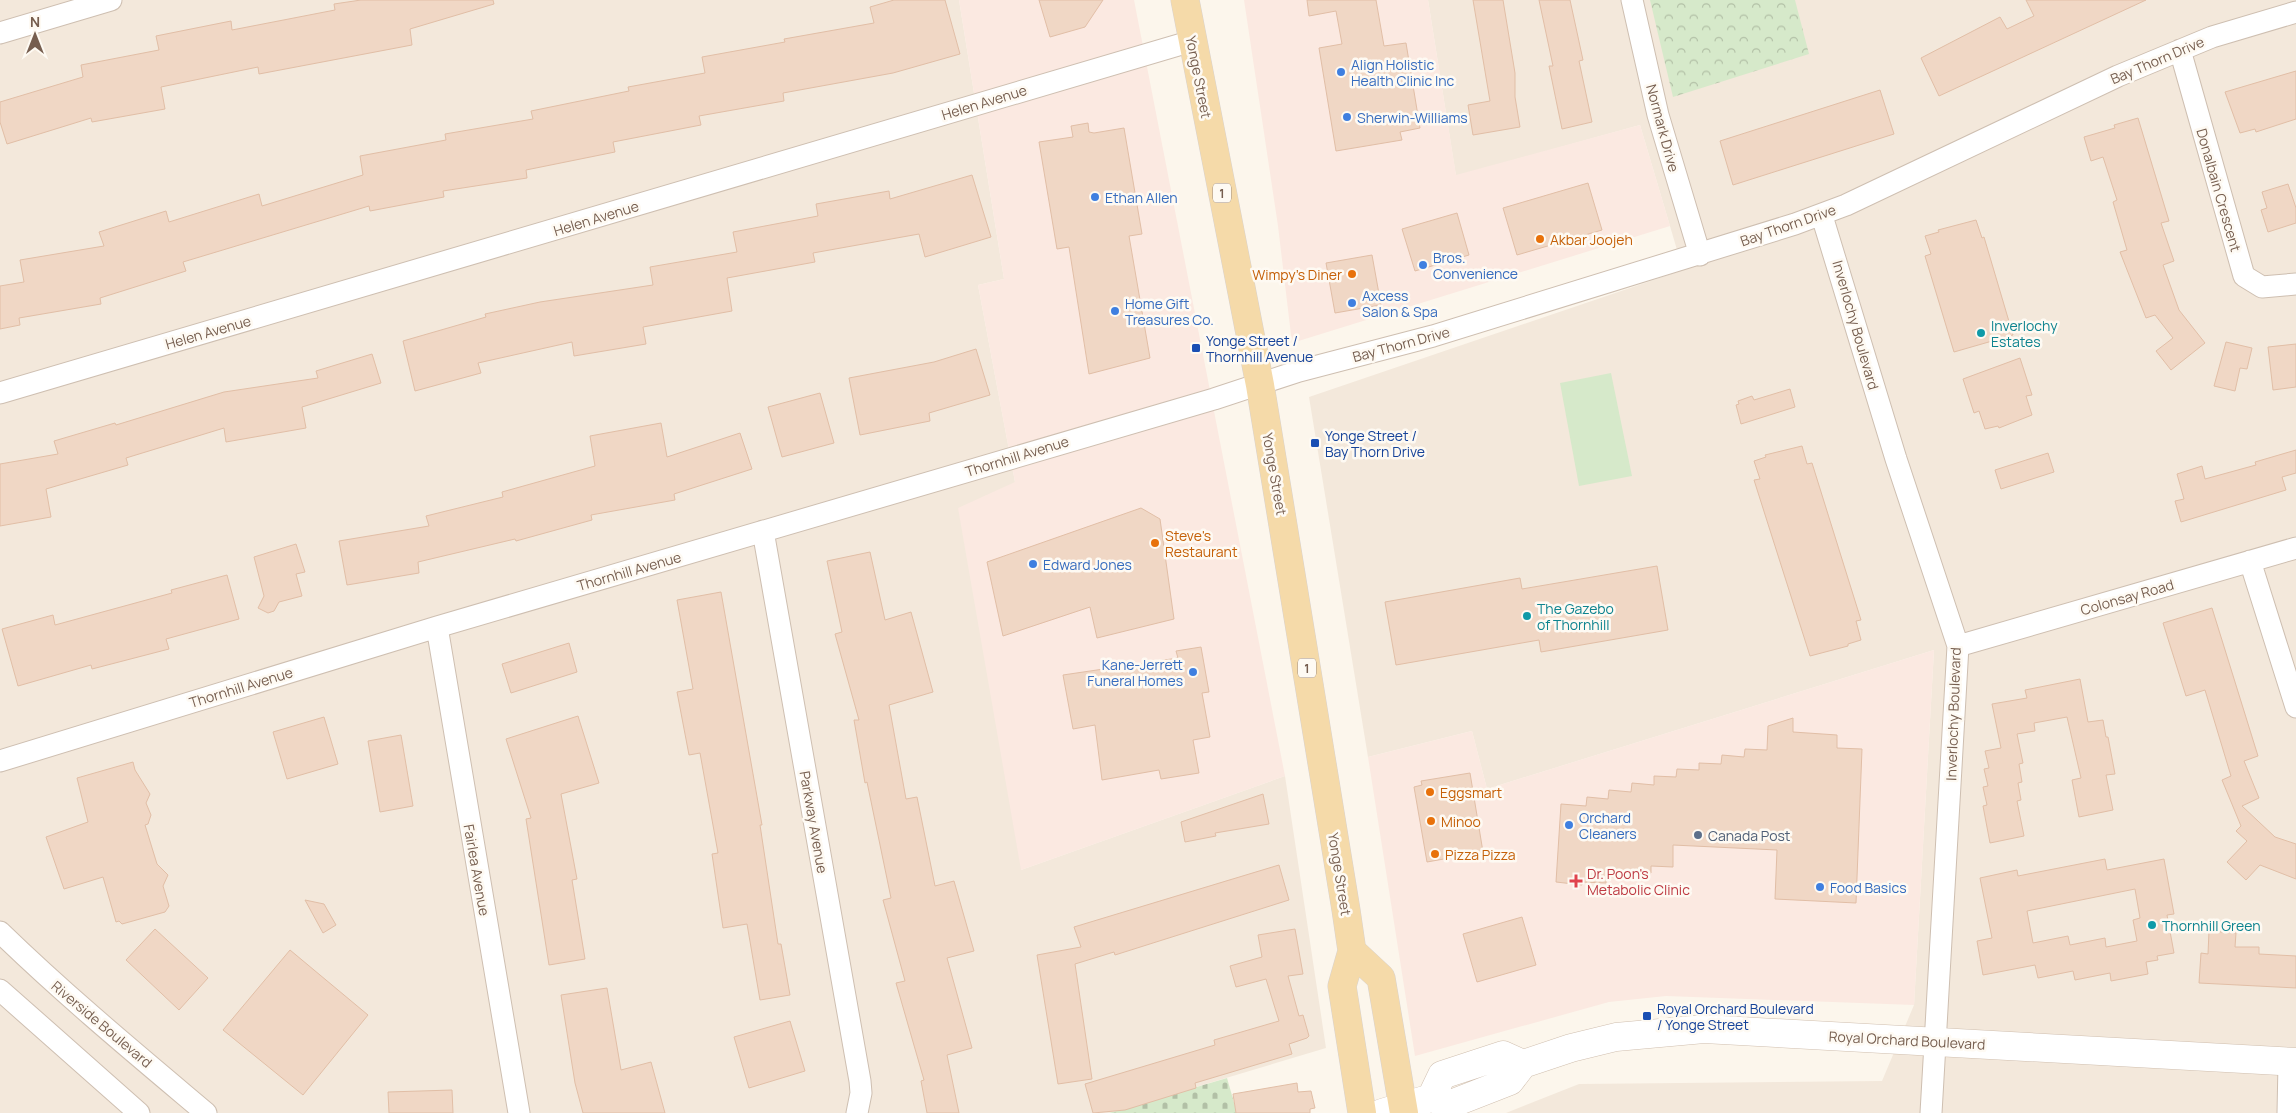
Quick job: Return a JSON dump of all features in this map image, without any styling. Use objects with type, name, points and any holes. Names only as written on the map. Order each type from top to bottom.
[{"type":"main road","name":"Yonge Street","points":[[1185,0],[1260,385],[1352,951],[1342,986],[1362,1113]]},
{"type":"main road","points":[[1352,951],[1381,978],[1396,1111]]},
{"type":"street","points":[[0,33],[111,0]]},
{"type":"street","name":"Normark Drive","points":[[1632,0],[1658,115],[1700,255]]},
{"type":"street","name":"Bay Thorn Drive","points":[[1260,385],[1299,371],[1433,336],[1822,216],[2118,76],[2212,37],[2296,12]]},
{"type":"street","name":"Helen Avenue","points":[[0,393],[1192,41]]},
{"type":"street","name":"Donalbain Crescent","points":[[2180,50],[2244,276],[2262,287],[2296,284]]},
{"type":"street","name":"Inverlochy Boulevard","points":[[1822,216],[1896,459],[1958,646],[1932,1113]]},
{"type":"street","name":"Thornhill Avenue","points":[[0,761],[438,627],[1260,385]]},
{"type":"street","name":"Parkway Avenue","points":[[763,531],[860,1082],[861,1099],[857,1113]]},
{"type":"street","name":"Colonsay Road","points":[[1958,646],[2296,548]]},
{"type":"street","points":[[2250,561],[2296,707]]},
{"type":"street","name":"Fairlea Avenue","points":[[438,627],[519,1113]]},
{"type":"street","name":"Riverside Boulevard","points":[[0,932],[89,1016],[139,1055],[206,1113]]},
{"type":"street","points":[[0,990],[139,1113]]},
{"type":"street","name":"Royal Orchard Boulevard","points":[[1396,1111],[1431,1098],[1442,1075],[1503,1055],[1523,1064],[1616,1037],[1704,1029],[2293,1063]]},
{"type":"street","points":[[2288,1113],[2293,1063]]},
{"type":"shaded area","points":[[0,0],[959,0],[1004,279],[978,285],[1015,482],[1021,870],[1285,776],[1326,1048],[1109,1113],[0,1113]]},
{"type":"shaded area","points":[[959,0],[1134,0],[1285,776],[1021,870],[958,508],[1015,482],[978,285],[1004,279]]},
{"type":"shaded area","points":[[1244,0],[1428,0],[1456,175],[1640,125],[1670,226],[1292,343],[1278,226]]},
{"type":"shaded area","points":[[1428,0],[2296,0],[2296,1113],[1506,1113],[1579,1084],[1882,1081],[1914,1005],[1934,650],[1487,789],[1472,731],[1368,757],[1309,397],[1683,270],[1640,125],[1456,176]]},
{"type":"shaded area","points":[[1934,650],[1914,1005],[1666,996],[1609,1002],[1415,1056],[1368,757],[1472,731],[1487,789]]},
{"type":"green space","points":[[1650,0],[1795,0],[1809,54],[1673,97]]},
{"type":"green space","points":[[1611,373],[1632,476],[1579,486],[1560,383]]},
{"type":"green space","points":[[1227,1078],[1237,1113],[1109,1113]]},
{"type":"building","points":[[361,0],[493,0],[494,4],[410,29],[412,45],[259,74],[258,67],[161,87],[165,109],[92,122],[91,118],[7,144],[0,122],[0,102],[83,77],[81,65],[159,50],[156,36],[231,21],[232,30],[335,10],[334,4]]},
{"type":"building","points":[[894,0],[945,0],[960,54],[893,73],[783,93],[784,101],[699,116],[701,125],[613,142],[615,152],[526,170],[527,178],[443,191],[444,197],[370,211],[369,206],[183,262],[186,271],[100,298],[101,304],[19,318],[20,325],[0,329],[0,286],[24,282],[20,260],[104,246],[99,232],[166,211],[169,222],[259,194],[262,206],[363,175],[360,156],[446,140],[445,134],[533,119],[531,111],[629,91],[628,87],[705,73],[702,57],[785,42],[784,39],[874,23],[870,7]]},
{"type":"building","points":[[1039,0],[1103,0],[1085,27],[1050,37]]},
{"type":"building","points":[[1307,0],[1376,0],[1384,46],[1406,43],[1420,128],[1400,132],[1402,140],[1336,151],[1319,48],[1342,44],[1336,11],[1309,16]]},
{"type":"building","points":[[1473,0],[1503,0],[1515,73],[1515,97],[1520,127],[1473,135],[1468,105],[1490,101]]},
{"type":"building","points":[[1539,0],[1570,0],[1583,60],[1579,61],[1592,122],[1562,129],[1549,66],[1553,66]]},
{"type":"building","points":[[2026,0],[2146,0],[1939,96],[1921,58],[2000,17],[2007,29],[2034,16]]},
{"type":"building","points":[[2296,71],[2296,119],[2256,132],[2255,129],[2240,133],[2225,92]]},
{"type":"building","points":[[1880,90],[1894,134],[1733,185],[1720,141]]},
{"type":"building","points":[[2138,118],[2169,221],[2161,223],[2174,261],[2163,265],[2179,310],[2205,343],[2171,370],[2156,351],[2173,338],[2155,315],[2146,318],[2120,252],[2127,250],[2113,202],[2117,200],[2103,157],[2091,161],[2084,137],[2115,128],[2114,125]]},
{"type":"building","points":[[1088,123],[1089,132],[1094,133],[1124,128],[1142,234],[1129,236],[1150,358],[1089,374],[1069,247],[1057,249],[1039,142],[1073,137],[1071,126]]},
{"type":"building","points":[[972,175],[991,237],[925,257],[919,234],[813,253],[815,262],[727,278],[732,311],[643,327],[646,344],[574,356],[572,342],[478,363],[481,373],[415,391],[403,341],[486,317],[485,314],[540,302],[653,285],[650,267],[737,252],[733,232],[818,216],[816,204],[889,191],[890,199]]},
{"type":"building","points":[[1588,183],[1602,230],[1517,255],[1503,208]]},
{"type":"building","points":[[2288,184],[2296,208],[2296,223],[2268,232],[2261,210],[2267,208],[2262,192]]},
{"type":"building","points":[[1457,213],[1469,255],[1415,271],[1402,229]]},
{"type":"building","name":"Inverlochy Estates","points":[[1976,220],[1982,238],[1984,237],[2013,335],[1954,352],[1925,256],[1931,254],[1925,236],[1939,232],[1938,230]]},
{"type":"building","points":[[1372,255],[1381,305],[1335,313],[1326,263]]},
{"type":"building","points":[[2226,342],[2252,348],[2247,369],[2240,368],[2235,391],[2214,386]]},
{"type":"building","points":[[2296,344],[2296,387],[2273,390],[2268,347]]},
{"type":"building","points":[[976,349],[990,395],[929,413],[930,421],[860,435],[849,378],[934,362]]},
{"type":"building","points":[[372,354],[381,383],[302,407],[306,428],[226,442],[224,428],[126,458],[128,465],[46,489],[51,517],[0,526],[0,464],[58,454],[54,441],[115,423],[116,425],[224,392],[318,378],[316,371]]},
{"type":"building","points":[[2020,358],[2032,395],[2026,396],[2032,415],[1999,428],[1998,426],[1985,429],[1979,411],[1974,413],[1963,379]]},
{"type":"building","points":[[1790,389],[1795,407],[1741,424],[1736,405],[1739,404],[1738,401],[1752,396],[1754,400]]},
{"type":"building","points":[[820,393],[834,443],[782,457],[768,407]]},
{"type":"building","points":[[661,423],[667,457],[740,433],[752,469],[674,494],[675,500],[591,515],[592,520],[516,541],[515,539],[418,562],[419,573],[347,585],[339,541],[429,526],[426,516],[503,497],[502,492],[595,466],[590,436]]},
{"type":"building","points":[[1802,446],[1807,464],[1812,463],[1861,620],[1856,621],[1861,640],[1848,644],[1848,646],[1810,656],[1754,480],[1760,479],[1754,461],[1766,457],[1765,455]]},
{"type":"building","points":[[2296,450],[2296,473],[2282,477],[2286,490],[2181,522],[2175,501],[2184,499],[2177,474],[2202,466],[2205,479],[2256,465],[2255,462]]},
{"type":"building","points":[[2048,453],[2054,472],[2001,489],[1995,470]]},
{"type":"building","points":[[1141,508],[1160,519],[1174,619],[1097,638],[1090,607],[1003,636],[987,562]]},
{"type":"building","points":[[296,544],[305,572],[296,574],[302,596],[279,602],[274,611],[268,613],[258,608],[264,596],[254,557]]},
{"type":"building","points":[[870,552],[885,620],[911,612],[933,692],[889,705],[906,799],[917,797],[935,886],[954,881],[974,951],[947,958],[972,1048],[947,1055],[959,1113],[927,1113],[921,1081],[924,1080],[896,983],[905,981],[883,900],[891,898],[867,782],[865,783],[854,720],[859,720],[835,634],[842,632],[827,561]]},
{"type":"building","name":"The Gazebo of Thornhill","points":[[1657,566],[1668,630],[1541,652],[1539,640],[1396,665],[1385,602],[1520,578],[1522,589]]},
{"type":"building","points":[[227,575],[239,619],[166,639],[169,649],[92,669],[91,665],[18,686],[2,629],[53,615],[55,625],[172,593],[171,590]]},
{"type":"building","points":[[721,592],[762,825],[760,825],[778,944],[781,944],[790,995],[760,1000],[747,924],[723,928],[712,854],[718,853],[700,753],[689,755],[677,692],[693,689],[677,600]]},
{"type":"building","points":[[2212,608],[2258,756],[2244,761],[2259,798],[2242,806],[2275,837],[2296,844],[2296,879],[2260,865],[2246,880],[2227,862],[2247,841],[2236,831],[2241,826],[2222,780],[2231,776],[2205,690],[2186,696],[2163,623]]},
{"type":"building","points":[[569,643],[577,672],[511,693],[502,664]]},
{"type":"building","points":[[1201,647],[1209,692],[1202,693],[1210,737],[1193,740],[1199,773],[1161,779],[1159,770],[1102,780],[1095,725],[1073,729],[1063,675],[1178,658],[1176,651]]},
{"type":"building","points":[[2080,679],[2088,722],[2103,720],[2106,737],[2108,737],[2115,774],[2106,775],[2113,810],[2079,817],[2072,780],[2081,778],[2067,717],[2034,723],[2035,731],[2017,734],[2023,763],[2019,764],[2022,782],[2018,783],[2021,800],[2017,801],[2024,836],[1990,843],[1983,806],[1987,805],[1983,787],[1988,786],[1984,769],[1989,768],[1985,751],[2001,748],[1992,704],[2027,698],[2025,690]]},
{"type":"building","points":[[578,716],[599,783],[561,794],[577,879],[572,880],[585,959],[549,965],[526,819],[531,818],[506,739]]},
{"type":"building","points":[[324,717],[338,764],[287,779],[273,732]]},
{"type":"building","points":[[1793,718],[1793,732],[1837,735],[1837,748],[1862,749],[1856,903],[1775,899],[1777,850],[1673,845],[1673,867],[1651,866],[1651,873],[1629,872],[1628,877],[1606,877],[1606,883],[1582,882],[1582,885],[1556,882],[1561,804],[1586,806],[1587,797],[1608,799],[1609,790],[1631,792],[1632,783],[1654,785],[1654,776],[1676,777],[1677,769],[1699,770],[1699,763],[1721,764],[1722,755],[1744,757],[1745,749],[1767,750],[1768,726]]},
{"type":"building","points":[[401,735],[413,806],[380,812],[368,741]]},
{"type":"building","points":[[133,762],[135,770],[150,794],[146,803],[151,815],[148,824],[145,825],[157,864],[168,875],[163,886],[169,906],[165,912],[122,924],[119,921],[116,922],[103,877],[64,889],[46,837],[88,822],[77,778]]},
{"type":"building","points":[[1470,773],[1483,852],[1427,862],[1414,787],[1422,785],[1421,781]]},
{"type":"building","points":[[1263,794],[1269,824],[1215,833],[1216,836],[1185,842],[1181,822]]},
{"type":"building","points":[[2105,859],[2107,870],[2164,859],[2174,914],[2167,915],[2174,953],[2157,956],[2158,960],[2146,962],[2148,974],[2111,981],[2110,973],[2075,980],[2073,971],[2038,978],[2035,965],[1983,975],[1977,941],[1992,938],[1980,878],[2017,870],[2018,876]],"holes":[[[2135,889],[2140,918],[2133,920],[2137,941],[2106,947],[2105,938],[2070,945],[2068,936],[2033,943],[2027,911]]]},
{"type":"building","points":[[1279,865],[1289,900],[1115,955],[1114,952],[1075,964],[1092,1079],[1058,1084],[1037,955],[1081,947],[1074,927]]},
{"type":"building","points":[[305,900],[324,904],[336,925],[323,933]]},
{"type":"building","points":[[1522,917],[1536,965],[1477,982],[1463,934]]},
{"type":"building","points":[[155,929],[208,978],[179,1010],[126,960]]},
{"type":"building","points":[[1295,929],[1303,974],[1288,976],[1299,1016],[1303,1015],[1309,1036],[1289,1044],[1292,1054],[1195,1083],[1196,1088],[1125,1110],[1093,1113],[1085,1084],[1215,1045],[1214,1040],[1279,1021],[1266,979],[1236,987],[1230,966],[1262,957],[1258,935]]},
{"type":"building","points":[[2209,931],[2236,933],[2235,947],[2259,947],[2259,954],[2296,956],[2296,988],[2199,983],[2201,953],[2208,954]]},
{"type":"building","points":[[290,950],[368,1015],[303,1095],[223,1030]]},
{"type":"building","points":[[607,988],[621,1070],[651,1062],[665,1113],[583,1113],[575,1083],[561,995]]},
{"type":"building","points":[[790,1021],[805,1071],[749,1088],[734,1037]]},
{"type":"building","points":[[1297,1083],[1298,1092],[1311,1091],[1315,1108],[1310,1109],[1310,1113],[1236,1113],[1233,1094]]},
{"type":"building","points":[[452,1090],[453,1113],[389,1113],[388,1092]]},
{"type":"place","name":"Align Holistic Health Clinic Inc","points":[[1341,72]]},
{"type":"place","name":"Sherwin-Williams","points":[[1347,117]]},
{"type":"place","name":"Ethan Allen","points":[[1095,197]]},
{"type":"place","name":"Akbar Joojeh","points":[[1540,239]]},
{"type":"place","name":"Bros. Convenience","points":[[1423,265]]},
{"type":"place","name":"Wimpy's Diner","points":[[1352,274]]},
{"type":"place","name":"Axcess Salon & Spa","points":[[1352,303]]},
{"type":"place","name":"Home Gift Treasures Co.","points":[[1115,311]]},
{"type":"place","name":"Inverlochy Estates","points":[[1981,333]]},
{"type":"place","name":"Yonge Street / Thornhill Avenue","points":[[1196,348]]},
{"type":"place","name":"Yonge Street / Bay Thorn Drive","points":[[1315,443]]},
{"type":"place","name":"Steve's Restaurant","points":[[1155,543]]},
{"type":"place","name":"Edward Jones","points":[[1033,564]]},
{"type":"place","name":"The Gazebo of Thornhill","points":[[1527,616]]},
{"type":"place","name":"Kane-Jerrett Funeral Homes","points":[[1193,672]]},
{"type":"place","name":"Eggsmart","points":[[1430,792]]},
{"type":"place","name":"Minoo","points":[[1431,821]]},
{"type":"place","name":"Orchard Cleaners","points":[[1569,825]]},
{"type":"place","name":"Canada Post","points":[[1698,835]]},
{"type":"place","name":"Pizza Pizza","points":[[1435,854]]},
{"type":"place","name":"Dr. Poon's Metabolic Clinic","points":[[1576,881]]},
{"type":"place","name":"Food Basics","points":[[1820,887]]},
{"type":"place","name":"Thornhill Green","points":[[2152,925]]},
{"type":"place","name":"Royal Orchard Boulevard / Yonge Street","points":[[1647,1016]]}]
